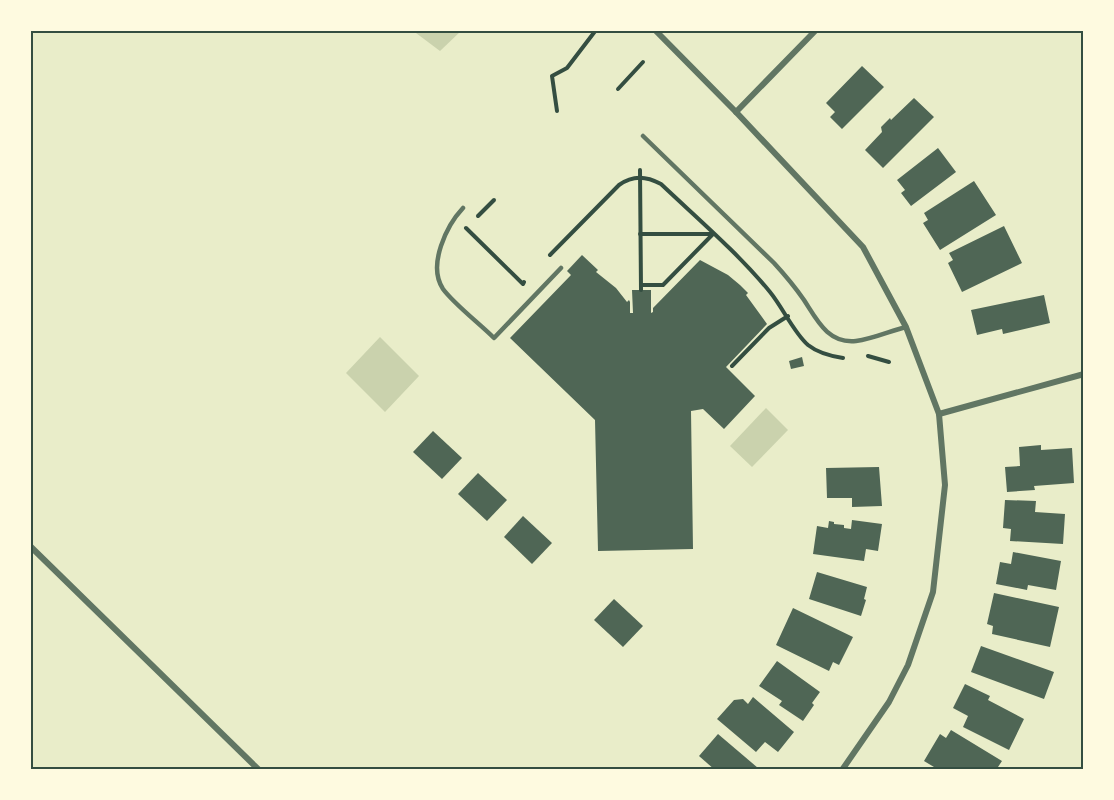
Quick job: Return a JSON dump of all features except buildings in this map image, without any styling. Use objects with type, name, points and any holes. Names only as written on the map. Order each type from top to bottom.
[{"type":"street","points":[[655,30],[863,247],[906,327],[939,414],[945,485],[933,592],[908,665],[889,702],[842,770]]},
{"type":"street","points":[[736,112],[816,30]]},
{"type":"street","points":[[939,414],[1084,374]]},
{"type":"street","points":[[30,546],[259,770]]},
{"type":"lane","points":[[643,136],[774,263],[796,289],[819,325],[829,334],[855,341],[906,327]]},
{"type":"lane","points":[[463,208],[446,230],[441,242],[438,273],[442,288],[494,338],[561,268]]},
{"type":"path","points":[[557,111],[552,76],[567,68],[596,30]]},
{"type":"path","points":[[618,89],[644,62]]},
{"type":"path","points":[[640,170],[641,288],[663,285],[713,234]]},
{"type":"path","points":[[547,259],[618,184],[632,178],[647,178],[661,184],[754,274],[808,345],[830,356],[848,357]]},
{"type":"path","points":[[494,200],[466,229],[523,284],[531,276]]},
{"type":"path","points":[[640,234],[713,234]]},
{"type":"path","points":[[732,366],[769,328],[788,316]]},
{"type":"path","points":[[860,356],[889,362]]},
{"type":"green space","points":[[412,30],[462,30],[440,51]]},
{"type":"green space","points":[[380,337],[419,376],[385,412],[346,373]]},
{"type":"green space","points":[[766,408],[788,430],[752,467],[730,446]]}]
